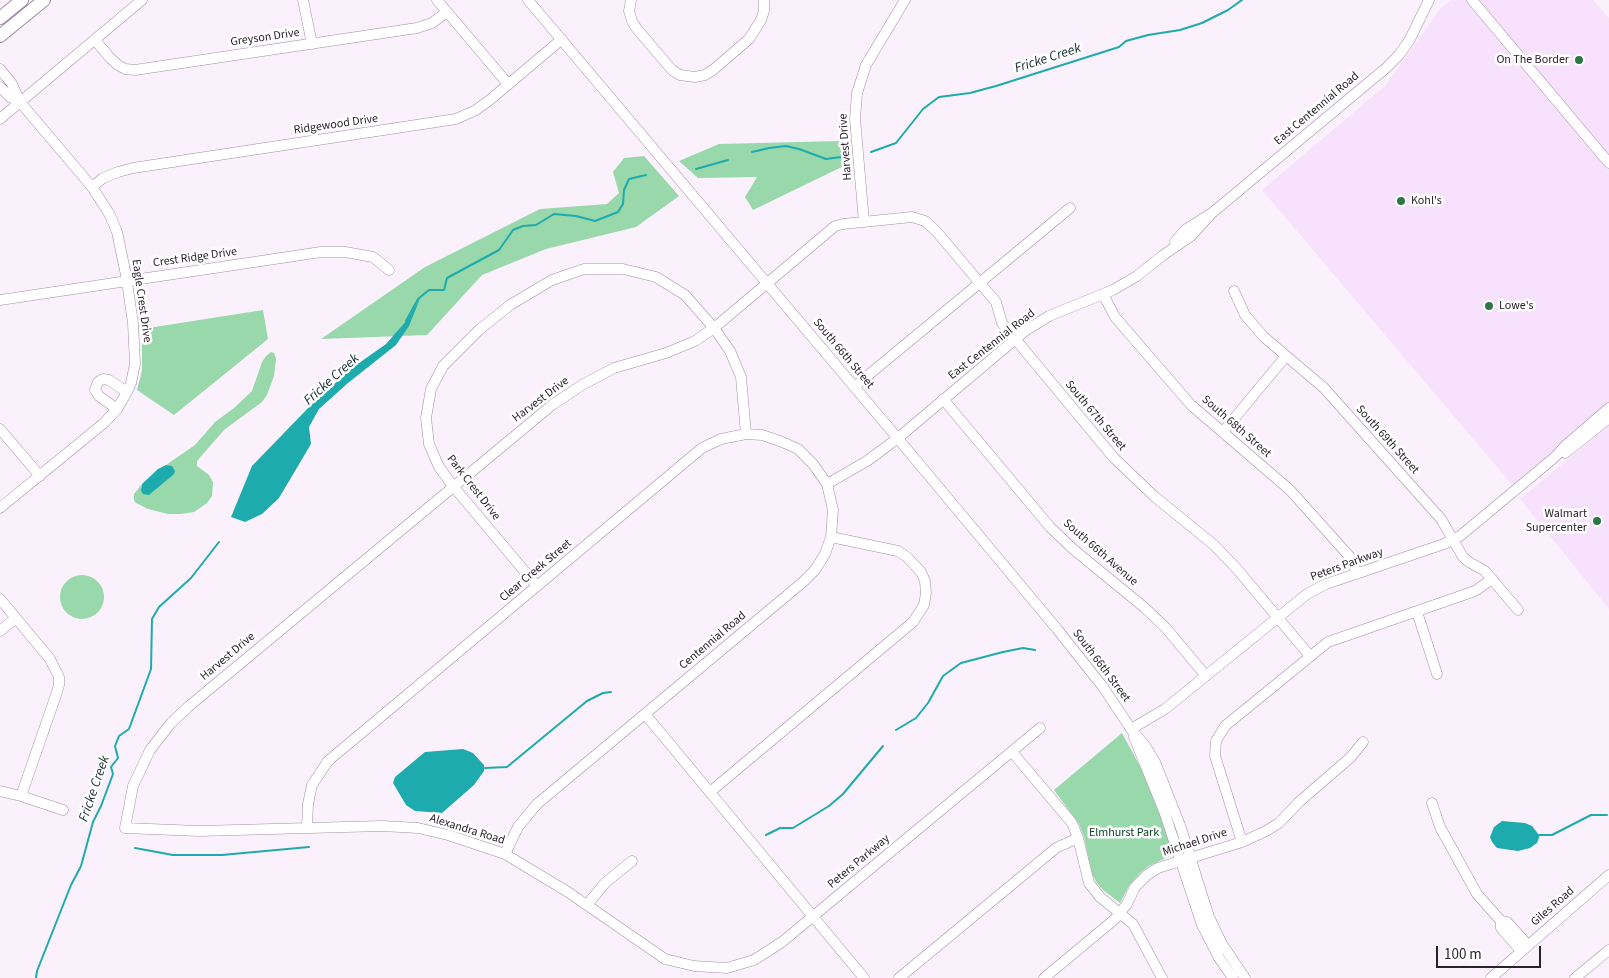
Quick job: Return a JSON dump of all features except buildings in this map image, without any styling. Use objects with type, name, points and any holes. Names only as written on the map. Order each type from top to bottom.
[{"type":"main road","points":[[0,18],[22,0]]},
{"type":"main road","points":[[0,36],[44,0]]},
{"type":"street","points":[[0,119],[142,0]]},
{"type":"street","points":[[303,0],[312,44]]},
{"type":"street","points":[[437,0],[508,84]]},
{"type":"street","name":"South 66th Street","points":[[528,0],[898,438],[1071,646],[1113,701],[1131,729],[1215,929],[1232,960],[1245,978]]},
{"type":"street","points":[[630,0],[632,21],[637,29],[672,70],[680,75],[695,78],[714,70],[749,39],[761,20],[764,11],[764,0]]},
{"type":"street","name":"Harvest Drive","points":[[125,828],[133,786],[150,750],[171,723],[453,486],[552,405],[582,385],[614,368],[666,353],[695,342],[835,226],[864,222],[855,119],[857,93],[866,65],[905,0]]},
{"type":"street","name":"East Centennial Road","points":[[898,438],[1015,339],[1049,316],[1103,294],[1137,276],[1191,236],[1212,213],[1386,68],[1409,41],[1429,0]]},
{"type":"street","name":"East Centennial Road","points":[[1424,12],[1433,0]]},
{"type":"street","points":[[1472,0],[1609,163]]},
{"type":"street","name":"Greyson Drive","points":[[95,40],[118,65],[125,69],[135,70],[417,28],[432,23],[447,12]]},
{"type":"street","name":"Ridgewood Drive","points":[[92,187],[110,175],[133,168],[456,119],[476,110],[562,39]]},
{"type":"street","name":"Eagle Crest Drive","points":[[0,68],[12,84],[20,102],[92,187],[110,215],[117,232],[127,280],[135,345],[135,364],[131,383],[117,409],[104,423],[0,508]]},
{"type":"street","name":"Eagle Crest Drive","points":[[0,87],[10,97],[20,102]]},
{"type":"street","points":[[854,386],[1070,208]]},
{"type":"street","name":"South 67th Street","points":[[864,222],[912,217],[925,221],[936,231],[996,302],[1002,323],[1114,458],[1155,497],[1214,545],[1237,569],[1310,656]]},
{"type":"street","name":"Crest Ridge Drive","points":[[0,300],[321,252],[345,252],[373,258],[389,270]]},
{"type":"street","name":"Park Crest Drive","points":[[537,586],[439,467],[429,444],[426,418],[431,389],[443,366],[479,330],[510,305],[552,280],[584,269],[623,268],[656,277],[685,295],[714,328],[730,351],[741,377],[746,434]]},
{"type":"street","name":"South 69th Street","points":[[1234,291],[1245,315],[1264,337],[1324,388],[1441,519],[1466,560],[1485,571],[1518,610]]},
{"type":"street","name":"South 68th Street","points":[[1103,294],[1116,317],[1191,405],[1290,490],[1350,557],[1356,574]]},
{"type":"street","points":[[1223,432],[1286,356]]},
{"type":"street","points":[[117,409],[99,396],[95,390],[98,382],[103,379],[109,380],[127,392]]},
{"type":"street","name":"South 66th Avenue","points":[[943,399],[1050,526],[1073,549],[1146,608],[1206,676]]},
{"type":"street","points":[[1555,457],[1609,408]]},
{"type":"street","points":[[1555,457],[1569,451],[1609,418]]},
{"type":"street","points":[[0,429],[40,476]]},
{"type":"street","name":"Clear Creek Street","points":[[307,827],[308,804],[312,785],[328,761],[702,448],[721,439],[746,434],[780,441],[798,449],[813,464],[827,484]]},
{"type":"street","points":[[827,484],[867,461],[898,438]]},
{"type":"street","name":"Peters Parkway","points":[[1131,729],[1165,710],[1307,594],[1326,584],[1453,540],[1466,532],[1555,457]]},
{"type":"street","name":"Centennial Road","points":[[505,854],[518,828],[537,804],[803,582],[821,562],[831,537],[833,510],[827,484]]},
{"type":"street","points":[[710,792],[913,622],[924,605],[925,581],[921,572],[907,557],[898,551],[831,537]]},
{"type":"street","points":[[1242,842],[1216,761],[1216,741],[1225,726],[1328,642],[1475,591],[1492,579]]},
{"type":"street","points":[[0,600],[50,659],[59,677],[59,686],[21,796]]},
{"type":"street","points":[[1417,612],[1437,674]]},
{"type":"street","points":[[0,632],[16,618]]},
{"type":"street","points":[[645,714],[864,978]]},
{"type":"street","name":"Peters Parkway","points":[[710,973],[754,960],[782,942],[1040,728]]},
{"type":"street","name":"Michael Drive","points":[[1044,978],[1106,928],[1121,913],[1135,887],[1147,874],[1158,868],[1258,836],[1279,822],[1351,757],[1362,742]]},
{"type":"street","points":[[1012,752],[1075,830],[1089,883],[1100,897],[1132,924],[1162,978]]},
{"type":"street","points":[[0,791],[63,810]]},
{"type":"street","points":[[1432,803],[1440,827],[1477,894],[1501,921],[1507,922],[1524,948]]},
{"type":"street","name":"Alexandra Road","points":[[125,828],[199,831],[382,826],[418,828],[463,839],[505,854],[587,905],[665,959],[710,973]]},
{"type":"street","points":[[899,978],[1056,848],[1078,838]]},
{"type":"street","name":"South 66th Street","points":[[1185,860],[1202,925],[1219,958],[1233,978]]},
{"type":"street","points":[[587,905],[605,883],[632,861]]},
{"type":"street","name":"Giles Road","points":[[1491,978],[1609,875]]},
{"type":"street","points":[[1575,978],[1609,950]]},
{"type":"shaded area","points":[[1451,0],[1593,0],[1609,18],[1609,404],[1514,487],[1262,190],[1386,85],[1440,9]]},
{"type":"shaded area","points":[[1609,425],[1609,609],[1520,499]]},
{"type":"green space","points":[[839,141],[848,164],[753,210],[745,197],[757,177],[698,178],[679,161],[719,144]]},
{"type":"green space","points":[[644,156],[679,196],[636,227],[546,249],[482,275],[427,335],[321,339],[425,267],[540,209],[607,204],[619,193],[613,172],[624,158]]},
{"type":"green space","points":[[263,310],[268,339],[174,415],[137,390],[142,371],[142,329]]},
{"type":"green space","points":[[271,352],[274,353],[276,359],[274,376],[267,395],[262,402],[224,430],[197,461],[197,466],[209,475],[213,482],[212,496],[207,503],[194,512],[168,514],[148,509],[136,503],[134,494],[142,484],[141,488],[169,465],[166,465],[195,445],[215,422],[252,391],[262,362]]},
{"type":"green space","points":[[78,575],[86,575],[98,581],[104,597],[98,613],[86,619],[78,619],[66,613],[60,601],[60,593],[66,581]]},
{"type":"green space","name":"Elmhurst Park","points":[[1122,733],[1142,770],[1156,802],[1172,855],[1141,872],[1129,886],[1120,903],[1097,883],[1092,874],[1084,837],[1079,824],[1054,790]]},
{"type":"water","points":[[421,296],[409,326],[396,345],[319,409],[309,427],[311,444],[279,498],[262,514],[245,522],[231,517],[252,466],[312,404],[352,368],[386,344],[408,319]]},
{"type":"water","points":[[166,465],[172,466],[175,471],[174,474],[149,495],[143,494],[141,491],[142,484],[158,469]]},
{"type":"water","points":[[463,749],[473,753],[484,765],[484,771],[474,785],[442,813],[415,811],[406,805],[393,783],[395,777],[425,752]]},
{"type":"water","points":[[1502,821],[1525,823],[1532,826],[1539,835],[1537,843],[1530,848],[1518,851],[1497,848],[1490,837],[1494,827]]},
{"type":"waterway","name":"Fricke Creek","points":[[871,152],[896,143],[923,109],[939,97],[970,93],[996,86],[1119,47],[1126,41],[1180,30],[1202,23],[1228,10],[1242,0]]},
{"type":"waterway","name":"Fricke Creek","points":[[752,152],[786,146],[826,159],[841,157]]},
{"type":"waterway","name":"Fricke Creek","points":[[696,169],[728,160]]},
{"type":"waterway","name":"Fricke Creek","points":[[406,321],[418,299],[429,290],[444,290],[447,278],[499,250],[513,230],[523,226],[536,225],[554,214],[576,216],[595,221],[618,212],[623,204],[624,190],[629,179],[646,175]]},
{"type":"waterway","name":"Fricke Creek","points":[[36,978],[37,971],[71,885],[81,866],[93,822],[113,774],[111,767],[118,758],[115,746],[119,736],[129,729],[151,669],[152,619],[159,607],[191,578],[219,542]]},
{"type":"waterway","points":[[896,730],[916,718],[928,703],[943,676],[961,663],[1023,648],[1035,650]]},
{"type":"waterway","points":[[485,768],[507,767],[587,701],[603,693],[611,692]]},
{"type":"waterway","points":[[766,835],[780,828],[793,828],[829,806],[843,794],[883,746]]},
{"type":"waterway","points":[[1539,835],[1552,835],[1591,815],[1607,815]]},
{"type":"waterway","points":[[135,848],[173,855],[222,855],[309,847]]},
{"type":"place","name":"On The Border","points":[[1579,60]]},
{"type":"place","name":"Kohl's","points":[[1401,201]]},
{"type":"place","name":"Lowe's","points":[[1489,306]]},
{"type":"place","name":"Walmart Supercenter","points":[[1597,521]]}]
